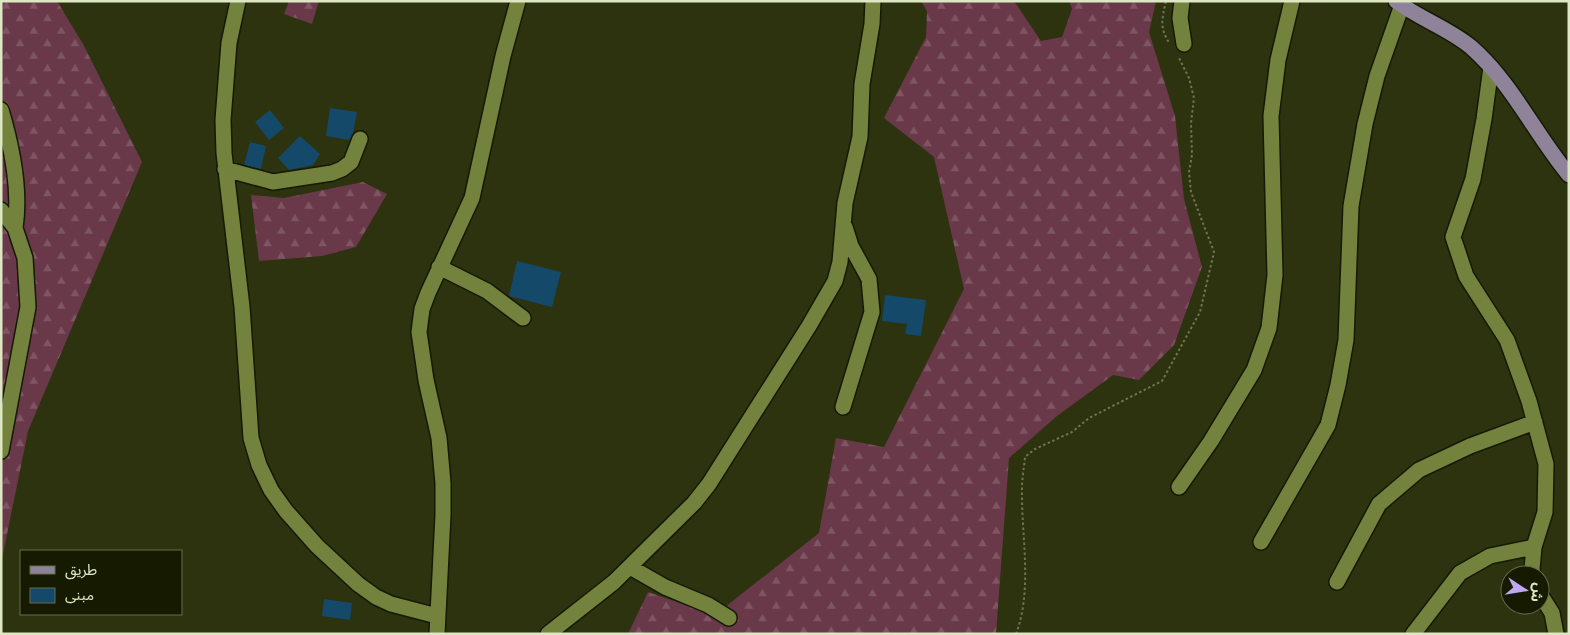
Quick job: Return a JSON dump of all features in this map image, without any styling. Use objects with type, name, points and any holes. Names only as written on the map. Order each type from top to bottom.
[{"type":"main road","points":[[1399,3],[1444,28],[1470,47],[1491,67],[1550,152],[1569,175]]},
{"type":"street","points":[[238,1],[229,43],[223,120],[225,169],[242,308],[251,438],[259,465],[271,490],[286,511],[317,546],[346,574],[376,597],[391,604],[437,616]]},
{"type":"street","points":[[437,634],[443,515],[442,460],[426,380],[419,332],[422,309],[472,198],[503,56],[518,1]]},
{"type":"street","points":[[554,632],[614,582],[694,503],[709,484],[818,312],[835,281],[840,262],[843,220],[860,137],[862,84],[872,24],[872,1]]},
{"type":"street","points":[[1177,48],[1182,1]]},
{"type":"street","points":[[1179,487],[1211,441],[1254,370],[1269,328],[1275,275],[1271,116],[1278,60],[1292,1]]},
{"type":"street","points":[[1261,542],[1328,425],[1346,340],[1351,206],[1365,124],[1399,3]]},
{"type":"street","points":[[1491,67],[1473,179],[1453,237],[1466,276],[1507,340],[1535,422],[1546,464],[1545,512],[1534,547],[1532,565]]},
{"type":"street","points":[[1,110],[15,174],[18,209],[15,228]]},
{"type":"street","points":[[225,169],[273,182],[332,173],[342,169],[351,162],[360,139]]},
{"type":"street","points":[[1,210],[15,228],[25,258],[28,307],[1,451]]},
{"type":"street","points":[[843,220],[851,246],[869,279],[872,312],[843,407]]},
{"type":"street","points":[[440,267],[487,291],[523,318]]},
{"type":"street","points":[[1337,582],[1379,504],[1419,470],[1470,446],[1535,422]]},
{"type":"street","points":[[1413,634],[1460,573],[1490,556],[1534,547]]},
{"type":"street","points":[[630,566],[665,587],[708,604],[729,618]]},
{"type":"street","points":[[1550,610],[1556,634]]},
{"type":"path","points":[[1016,634],[1022,618],[1024,582],[1022,488],[1025,457],[1035,449],[1072,432],[1089,418],[1162,381],[1200,312],[1210,277],[1214,252],[1190,192],[1191,123],[1194,98],[1190,78],[1177,48],[1163,34],[1162,20],[1166,1]]},
{"type":"green space","points":[[1,1],[57,1],[83,44],[142,162],[28,431],[1,564]]},
{"type":"green space","points":[[289,1],[319,1],[312,24],[284,14]]},
{"type":"green space","points":[[921,1],[1014,1],[1041,41],[1062,37],[1072,9],[1069,1],[1156,1],[1149,32],[1175,116],[1184,199],[1202,267],[1174,345],[1139,380],[1113,375],[1057,416],[1009,458],[996,634],[628,634],[648,592],[715,615],[819,533],[836,438],[884,447],[964,289],[934,157],[884,118],[926,37],[927,11]]},
{"type":"green space","points":[[363,182],[387,194],[356,247],[322,256],[259,261],[251,195],[284,198]]},
{"type":"building","points":[[330,108],[357,112],[353,133],[349,140],[326,136]]},
{"type":"building","points":[[270,110],[284,128],[269,140],[255,122]]},
{"type":"building","points":[[300,136],[320,154],[313,165],[289,170],[278,158]]},
{"type":"building","points":[[250,142],[266,146],[261,169],[244,165]]},
{"type":"building","points":[[517,261],[561,272],[552,307],[509,296]]},
{"type":"building","points":[[885,295],[926,300],[921,336],[905,334],[907,324],[882,321]]},
{"type":"building","points":[[324,599],[352,603],[350,620],[322,616]]}]
